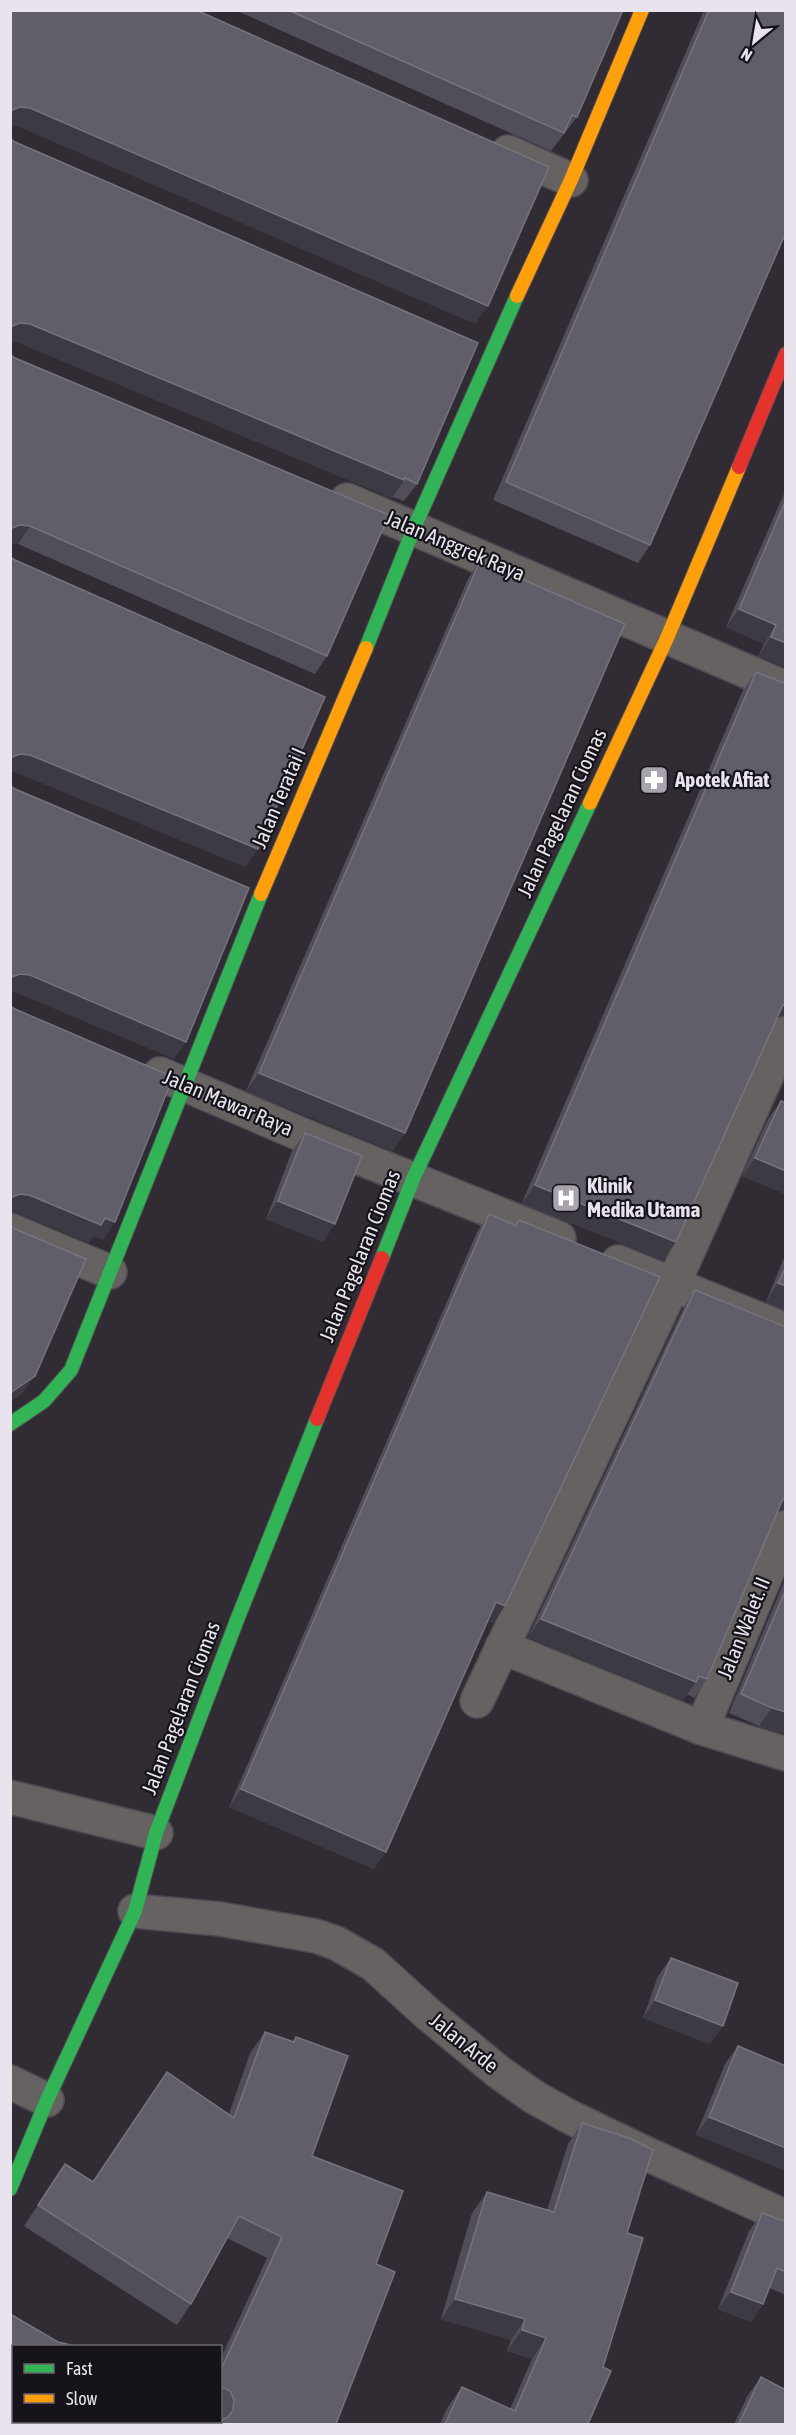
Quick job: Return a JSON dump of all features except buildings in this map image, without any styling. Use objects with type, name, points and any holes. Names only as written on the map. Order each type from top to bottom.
[{"type":"main road","name":"Jalan Teratai I","points":[[10,1424],[35,1410],[55,1393],[71,1370],[184,1084],[250,889],[342,706],[414,528],[480,347],[571,180],[642,10]]},
{"type":"main road","name":"Jalan Pagelaran Ciomas","points":[[10,2188],[47,2100],[135,1911],[156,1833],[237,1620],[414,1179],[667,638],[786,354]]},
{"type":"street","points":[[483,141],[571,180]]},
{"type":"street","name":"Jalan Anggrek Raya","points":[[316,487],[786,688]]},
{"type":"street","points":[[310,692],[342,706]]},
{"type":"street","points":[[477,1701],[673,1285],[786,1033]]},
{"type":"street","name":"Jalan Mawar Raya","points":[[130,1061],[786,1330]]},
{"type":"street","points":[[10,1230],[110,1272]]},
{"type":"street","name":"Jalan Walet. II","points":[[702,1728],[786,1527]]},
{"type":"street","points":[[502,1647],[702,1728],[786,1755]]},
{"type":"street","points":[[10,1797],[156,1833]]},
{"type":"street","name":"Jalan Arde","points":[[135,1911],[220,1919],[315,1936],[336,1943],[373,1964],[491,2066],[534,2097],[570,2118],[786,2217]]},
{"type":"street","points":[[10,2082],[47,2100]]},
{"type":"traffic: fast","points":[[366,648],[414,528],[517,296]]},
{"type":"traffic: fast","points":[[382,1258],[413,1179],[590,803]]},
{"type":"traffic: fast","points":[[10,1424],[44,1401],[71,1370],[261,894]]},
{"type":"traffic: fast","points":[[10,2189],[47,2100],[135,1911],[156,1833],[317,1419]]},
{"type":"traffic: slow","points":[[517,296],[571,180],[642,10]]},
{"type":"traffic: slow","points":[[590,803],[667,638],[739,467]]},
{"type":"traffic: slow","points":[[261,894],[366,648]]},
{"type":"traffic: jam","points":[[739,467],[786,354]]},
{"type":"traffic: jam","points":[[317,1419],[382,1258]]},
{"type":"place","name":"Apotek Afiat","points":[[654,780]]},
{"type":"place","name":"Klinik Medika Utama","points":[[566,1198]]}]
